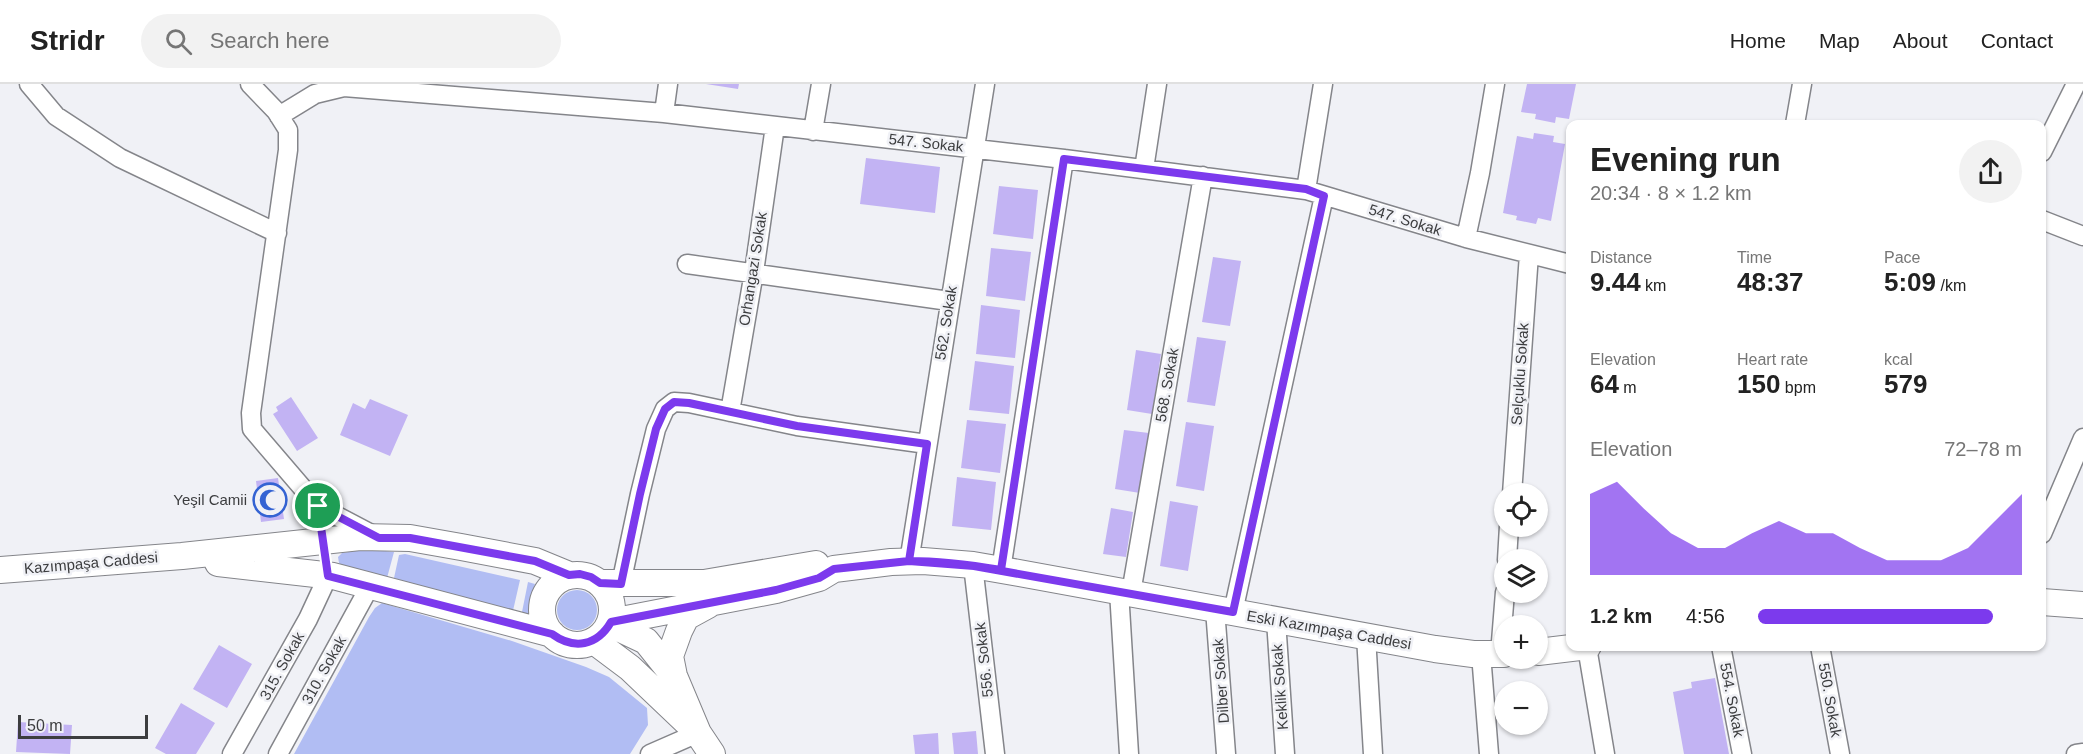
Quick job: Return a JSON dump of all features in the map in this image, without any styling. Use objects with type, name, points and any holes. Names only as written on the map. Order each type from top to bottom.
[{"type":"main road","name":"Kazımpaşa Caddesi","points":[[0,570],[182,556],[360,537],[379,538]]},
{"type":"main road","name":"Eski Kazımpaşa Caddesi","points":[[379,538],[410,538],[535,561],[569,575],[580,574],[622,583],[704,583],[816,564],[834,569],[909,561],[974,566],[1435,649],[1494,654]]},
{"type":"main road","points":[[324,541],[328,576]]},
{"type":"main road","name":"Kazımpaşa Caddesi","points":[[182,556],[192,560],[328,576],[552,634]]},
{"type":"main road","name":"Eski Kazımpaşa Caddesi","points":[[552,634],[572,645],[583,645],[605,629],[713,602],[776,590],[819,578],[834,569]]},
{"type":"main road","points":[[552,634],[543,618],[543,600],[553,584],[569,575]]},
{"type":"main road","points":[[605,629],[613,611],[607,591],[622,583]]},
{"type":"main road","points":[[712,754],[698,733],[674,676],[670,656],[686,617],[713,602]]},
{"type":"main road","points":[[2046,602],[2083,605]]},
{"type":"main road","points":[[605,629],[646,641],[674,676]]},
{"type":"main road","points":[[605,629],[630,668],[698,733]]},
{"type":"main road","points":[[1548,651],[1566,649]]},
{"type":"street","points":[[29,84],[56,117],[120,158],[277,233]]},
{"type":"street","points":[[250,84],[279,116],[288,130],[288,150],[251,413],[252,429],[318,506],[379,538]]},
{"type":"street","points":[[664,113],[668,84]]},
{"type":"street","points":[[813,131],[821,84]]},
{"type":"street","name":"562. Sokak","points":[[909,561],[985,84]]},
{"type":"street","points":[[1144,169],[1157,84]]},
{"type":"street","points":[[1306,189],[1323,84]]},
{"type":"street","points":[[1466,238],[1495,84]]},
{"type":"street","points":[[1796,120],[1802,84]]},
{"type":"street","points":[[2046,144],[2076,84]]},
{"type":"street","name":"547. Sokak","points":[[279,116],[315,94],[344,85],[503,91],[664,113],[1306,189],[1466,238],[1566,263]]},
{"type":"street","name":"Orhangazi Sokak","points":[[730,412],[754,272],[775,126]]},
{"type":"street","points":[[1001,570],[1064,159]]},
{"type":"street","name":"568. Sokak","points":[[1128,754],[1125,592],[1203,176]]},
{"type":"street","name":"Dilber Sokak","points":[[1226,754],[1224,610],[1324,196]]},
{"type":"street","points":[[2046,222],[2083,236]]},
{"type":"street","name":"Selçuklu Sokak","points":[[1513,483],[1528,254]]},
{"type":"street","points":[[687,264],[950,301]]},
{"type":"street","points":[[622,583],[656,429],[665,409],[674,402],[689,403],[797,426],[927,444]]},
{"type":"street","points":[[2046,525],[2083,438]]},
{"type":"street","points":[[318,506],[324,541]]},
{"type":"street","name":"556. Sokak","points":[[974,566],[995,754]]},
{"type":"street","name":"315. Sokak","points":[[232,754],[308,619],[328,576]]},
{"type":"street","name":"310. Sokak","points":[[278,754],[370,586]]},
{"type":"street","name":"Keklik Sokak","points":[[1276,620],[1285,754]]},
{"type":"street","points":[[1366,636],[1373,754]]},
{"type":"street","points":[[1588,651],[1605,754]]},
{"type":"street","name":"554. Sokak","points":[[1722,651],[1742,754]]},
{"type":"street","name":"550. Sokak","points":[[1821,651],[1840,754]]},
{"type":"street","points":[[1489,754],[1494,669]]},
{"type":"street","points":[[650,754],[698,733]]},
{"type":"street","points":[[2076,754],[2083,753]]},
{"type":"shaded area","points":[[368,549],[394,552],[387,578],[344,567],[339,563],[338,557],[342,553]]},
{"type":"shaded area","points":[[405,554],[520,580],[512,615],[394,578],[399,555]]},
{"type":"shaded area","points":[[528,582],[535,584],[531,597],[530,620],[521,617]]},
{"type":"shaded area","points":[[577,590],[591,596],[597,610],[591,624],[577,630],[563,624],[557,610],[563,596]]},
{"type":"shaded area","points":[[382,603],[512,641],[609,677],[647,708],[648,725],[630,754],[294,754],[369,617]]},
{"type":"building","points":[[706,84],[739,84],[738,89]]},
{"type":"building","points":[[1527,84],[1576,84],[1569,119],[1556,117],[1555,123],[1535,119],[1536,114],[1521,112]]},
{"type":"building","points":[[1534,133],[1554,136],[1553,142],[1565,144],[1551,221],[1538,218],[1536,224],[1516,220],[1517,216],[1503,213],[1517,136],[1533,139]]},
{"type":"building","points":[[866,158],[940,167],[935,213],[860,204]]},
{"type":"building","points":[[999,186],[1038,190],[1033,239],[993,234]]},
{"type":"building","points":[[991,248],[1031,252],[1025,301],[986,296]]},
{"type":"building","points":[[1213,257],[1241,261],[1230,326],[1202,322]]},
{"type":"building","points":[[981,305],[1020,310],[1015,358],[976,354]]},
{"type":"building","points":[[1197,337],[1226,341],[1215,406],[1187,402]]},
{"type":"building","points":[[1136,350],[1161,354],[1152,414],[1127,410]]},
{"type":"building","points":[[975,361],[1014,366],[1009,414],[969,410]]},
{"type":"building","points":[[291,397],[318,438],[297,451],[273,414],[278,411],[276,407]]},
{"type":"building","points":[[370,399],[408,415],[390,456],[340,435],[353,403],[365,409]]},
{"type":"building","points":[[967,420],[1006,424],[1000,473],[961,468]]},
{"type":"building","points":[[1186,422],[1214,426],[1204,491],[1176,486]]},
{"type":"building","points":[[1124,430],[1149,433],[1140,493],[1115,489]]},
{"type":"building","points":[[957,477],[996,482],[991,530],[952,526]]},
{"type":"building","name":"Yeşil Camii","points":[[278,478],[284,519],[261,522],[256,481]]},
{"type":"building","points":[[1170,501],[1198,506],[1188,571],[1160,566]]},
{"type":"building","points":[[1111,508],[1133,512],[1126,557],[1103,554]]},
{"type":"building","points":[[219,645],[252,664],[227,708],[193,689]]},
{"type":"building","points":[[1715,678],[1729,754],[1684,754],[1673,692],[1692,688],[1691,682]]},
{"type":"building","points":[[181,703],[215,723],[196,754],[166,754],[155,748]]},
{"type":"building","points":[[18,722],[72,725],[70,754],[16,752]]},
{"type":"building","points":[[976,731],[978,754],[954,754],[952,733]]},
{"type":"building","points":[[938,733],[939,754],[915,754],[913,735]]},
{"type":"place","name":"Yeşil Camii","points":[[270,500]]},
{"type":"route","points":[[318,506],[328,576],[552,634],[572,645],[583,645],[594,641],[603,634],[611,622],[776,590],[819,578],[834,569],[891,562],[923,561],[974,566],[1233,612],[1324,196],[1306,189],[1064,159],[1001,570],[974,566],[923,561],[909,561],[927,444],[797,426],[689,403],[674,402],[665,409],[656,429],[621,584],[600,583],[580,574],[569,575],[535,561],[410,538],[379,538],[318,506]]}]
